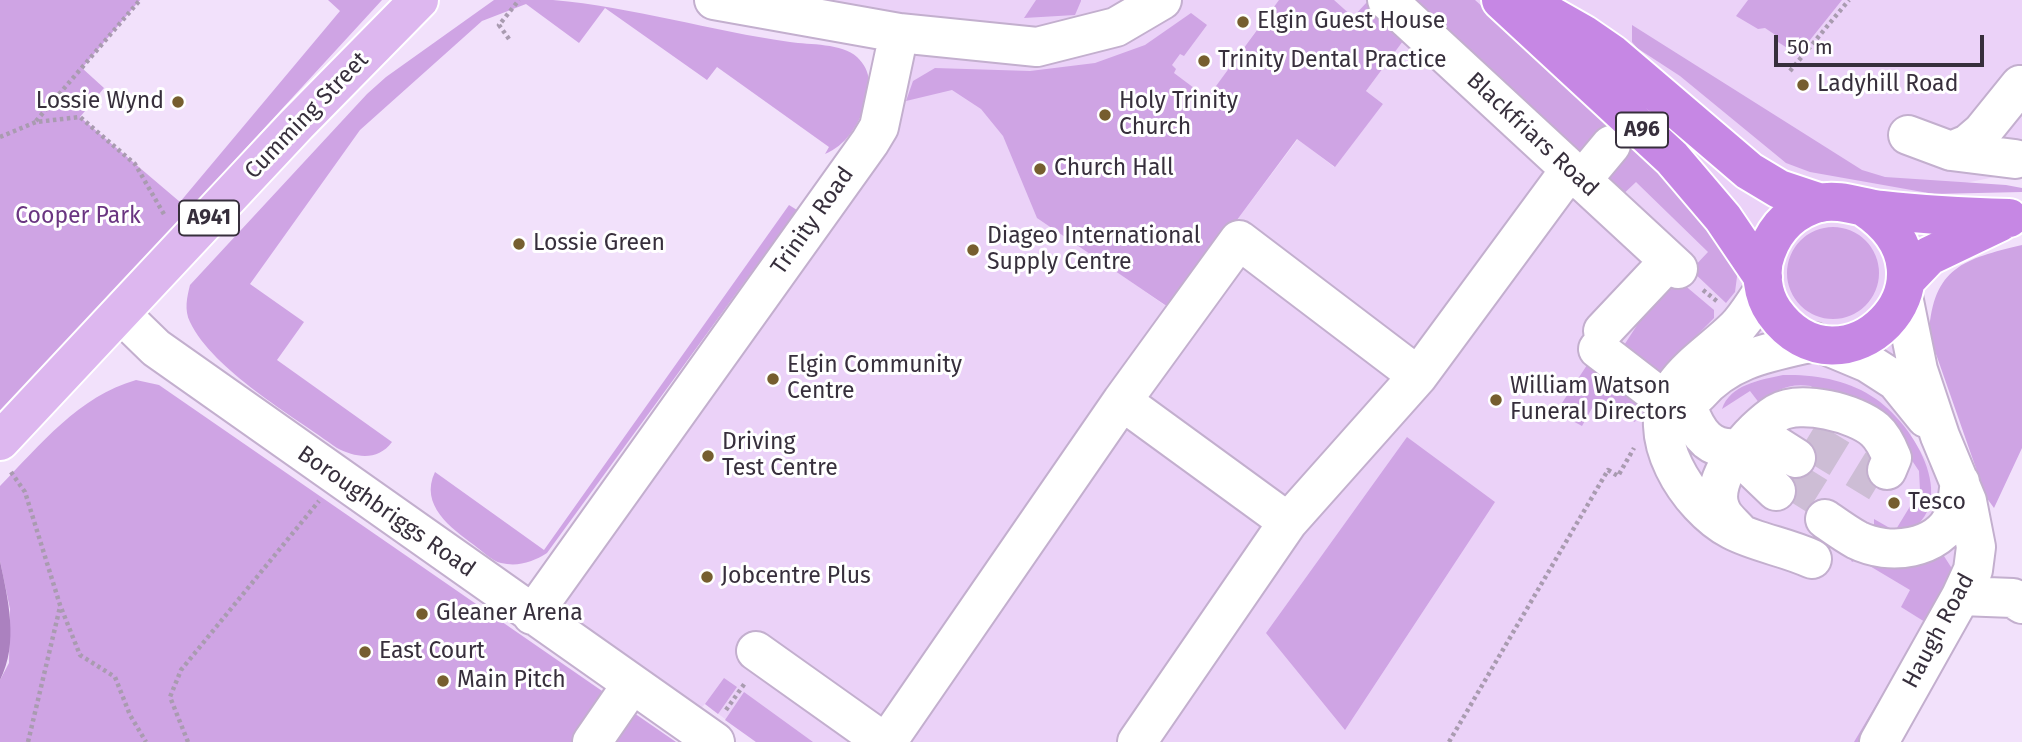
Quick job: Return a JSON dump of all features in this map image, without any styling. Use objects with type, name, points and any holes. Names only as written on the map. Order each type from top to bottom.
[{"type":"highway","name":"A96","points":[[1502,0],[1672,158],[1723,218],[1763,283],[1772,309],[1785,326],[1819,343],[1844,345],[1872,334],[1894,314],[1905,287],[1929,256],[2016,216]]},
{"type":"highway","name":"A96","points":[[1523,0],[1612,54],[1749,171],[1779,189],[1821,202],[1844,202],[1865,208],[1935,216],[2016,216]]},
{"type":"highway","points":[[1763,283],[1765,256],[1772,237],[1785,221],[1802,209],[1821,202]]},
{"type":"highway","points":[[1865,208],[1883,220],[1897,237],[1905,257],[1905,287]]},
{"type":"main road","name":"Cumming Street","points":[[10,442],[120,313],[419,0]]},
{"type":"street","points":[[714,0],[767,5],[899,33],[1037,47],[1116,27],[1162,0]]},
{"type":"street","name":"Blackfriars Road","points":[[1387,0],[1674,265]]},
{"type":"street","name":"Trinity Road","points":[[532,615],[870,142],[879,127],[899,33]]},
{"type":"street","points":[[1951,151],[1968,144],[1982,132],[2020,85]]},
{"type":"street","points":[[1908,135],[1951,151],[2015,159]]},
{"type":"street","points":[[1137,742],[1288,522],[1418,376],[1575,176],[1611,145]]},
{"type":"street","points":[[760,654],[886,742],[1122,401],[1239,240],[1418,376]]},
{"type":"street","points":[[1674,265],[1600,340],[1678,405],[1705,439],[1720,448],[1755,433]]},
{"type":"street","points":[[1763,283],[1738,326],[1693,365],[1678,405],[1662,429],[1678,472],[1703,507],[1730,529],[1814,567]]},
{"type":"street","name":"Haugh Road","points":[[1879,742],[1961,596],[1973,570],[1976,547],[1967,501],[1940,436],[1918,370],[1905,287]]},
{"type":"street","name":"Boroughbriggs Road","points":[[120,313],[156,348],[711,739]]},
{"type":"street","points":[[1678,405],[1699,392],[1719,372],[1742,360],[1819,343]]},
{"type":"street","name":"Haugh Road","points":[[1819,343],[1868,363],[1896,381],[1940,436]]},
{"type":"street","points":[[1122,401],[1288,522]]},
{"type":"street","points":[[1678,405],[1685,419],[1684,442],[1694,464],[1719,490],[1777,527],[1814,567]]},
{"type":"street","points":[[1740,533],[1720,509],[1719,490],[1755,433],[1779,412],[1819,408],[1856,419],[1875,430],[1887,446],[1892,458],[1887,470]]},
{"type":"street","points":[[1755,433],[1791,466],[1752,468],[1755,433]]},
{"type":"street","points":[[1814,567],[1828,552],[1844,518],[1859,541],[1887,547],[1929,542],[1954,514],[1960,482]]},
{"type":"street","points":[[1961,596],[2019,599]]},
{"type":"street","points":[[592,742],[632,684]]},
{"type":"path","points":[[36,122],[140,0]]},
{"type":"path","points":[[509,39],[499,24],[519,0]]},
{"type":"path","points":[[1790,71],[1849,0]]},
{"type":"path","points":[[0,137],[36,122],[80,117],[135,164],[182,246]]},
{"type":"path","points":[[1674,265],[1720,304],[1738,326]]},
{"type":"path","points":[[10,442],[60,605],[80,655],[115,677],[130,715],[146,742]]},
{"type":"path","points":[[1449,742],[1608,470],[1618,476],[1637,443]]},
{"type":"path","points":[[188,742],[170,697],[181,670],[337,478]]},
{"type":"path","points":[[28,742],[60,605]]},
{"type":"path","points":[[711,739],[760,654]]},
{"type":"shaded area","points":[[794,0],[1153,0],[1062,38]]},
{"type":"shaded area","points":[[1170,0],[2022,0],[2022,151],[2000,176],[1925,191],[1928,274],[1917,297],[1911,436],[1945,491],[1960,558],[1859,742],[756,742],[705,704],[689,720],[538,613],[882,128],[902,36],[1037,50]],"holes":[[[1265,18],[1406,37],[1366,91],[1383,104],[1334,167],[1298,139],[1170,309],[1097,258]]]},
{"type":"shaded area","points":[[0,561],[9,606],[10,636],[6,666],[0,680]]},
{"type":"green space","name":"Cooper Park","points":[[0,0],[140,0],[82,68],[104,88],[80,117],[180,202],[340,11],[328,0],[382,0],[0,416]]},
{"type":"green space","points":[[494,0],[583,3],[760,37],[843,49],[862,62],[868,74],[867,99],[850,134],[839,146],[825,154],[829,147],[717,67],[707,80],[605,8],[579,43],[526,4],[482,21],[360,130],[250,284],[304,322],[277,360],[392,442],[373,455],[352,454],[337,448],[277,407],[216,357],[201,340],[188,317],[190,285],[367,94],[386,77]]},
{"type":"green space","points":[[1036,0],[1081,1],[1075,15],[1024,18]]},
{"type":"green space","points":[[1279,0],[1334,0],[1353,17],[1368,1],[1406,37],[1366,91],[1383,104],[1335,167],[1297,139],[1171,309],[1037,218],[1003,136],[981,109],[952,90],[906,101],[913,81],[935,68],[1030,71],[1095,63],[1145,45],[1191,13],[1207,25],[1184,56],[1180,54],[1172,65],[1176,69],[1174,73],[1206,97],[1197,112]]},
{"type":"green space","points":[[1397,0],[1475,0],[1681,185],[1738,269],[1735,292],[1726,303],[1691,270],[1708,252],[1636,182],[1618,199]]},
{"type":"green space","points":[[1748,0],[1842,0],[1798,55],[1778,42],[1777,36],[1765,28],[1758,29],[1736,16]]},
{"type":"green space","points":[[1632,25],[1862,170],[1885,177],[2006,185],[2022,188],[2022,192],[1934,194],[1810,172],[1786,163],[1680,76],[1637,48],[1632,42]]},
{"type":"green space","points":[[789,205],[797,210],[547,553],[525,563],[501,563],[487,556],[447,523],[434,505],[431,495],[435,472],[544,550]]},
{"type":"green space","points":[[1833,227],[1851,231],[1865,241],[1875,255],[1879,273],[1875,291],[1865,305],[1851,315],[1833,319],[1815,315],[1801,305],[1791,291],[1787,273],[1791,255],[1801,241],[1815,231]]},
{"type":"green space","points":[[2022,245],[2022,448],[1994,508],[1986,497],[1929,334],[1937,294],[1955,270],[1984,255]]},
{"type":"green space","points":[[1676,278],[1714,310],[1714,318],[1653,380],[1619,353],[1654,299]]},
{"type":"green space","points":[[1593,356],[1646,395],[1635,422],[1596,401],[1582,426],[1556,412]]},
{"type":"green space","points":[[1783,375],[1819,377],[1855,387],[1876,399],[1908,431],[1928,472],[1931,493],[1927,512],[1914,528],[1891,539],[1874,529],[1874,519],[1895,531],[1920,490],[1919,471],[1884,419],[1838,398],[1819,395],[1811,386],[1803,385],[1783,388],[1760,404],[1750,391],[1722,409],[1738,389]]},
{"type":"green space","points":[[136,380],[159,385],[676,742],[0,742],[0,680],[9,663],[10,609],[0,561],[0,486],[78,410],[115,387]]},
{"type":"green space","points":[[1407,437],[1495,502],[1345,730],[1266,633]]},
{"type":"green space","points":[[1859,552],[1880,562],[1900,567],[1921,564],[1942,553],[1951,567],[1954,582],[1859,742],[1854,742],[1925,622],[1901,607],[1910,590],[1858,559],[1852,562],[1850,558]]},
{"type":"green space","points":[[724,678],[737,687],[718,714],[705,704]]},
{"type":"green space","points":[[744,692],[813,742],[756,742],[725,720]]},
{"type":"tunnel","points":[[1807,439],[1879,483]]},
{"type":"tunnel","points":[[1785,476],[1833,506]]},
{"type":"place","name":"Elgin Guest House","points":[[1243,22]]},
{"type":"place","name":"Trinity Dental Practice","points":[[1204,61]]},
{"type":"place","name":"Ladyhill Road","points":[[1803,85]]},
{"type":"place","name":"Lossie Wynd","points":[[178,102]]},
{"type":"place","name":"Holy Trinity Church","points":[[1105,115]]},
{"type":"place","name":"Church Hall","points":[[1040,169]]},
{"type":"place","name":"Lossie Green","points":[[519,244]]},
{"type":"place","name":"Diageo International Supply Centre","points":[[973,250]]},
{"type":"place","name":"Elgin Community Centre","points":[[773,379]]},
{"type":"place","name":"William Watson Funeral Directors","points":[[1496,400]]},
{"type":"place","name":"Driving Test Centre","points":[[708,456]]},
{"type":"place","name":"Tesco","points":[[1894,503]]},
{"type":"place","name":"Jobcentre Plus","points":[[707,577]]},
{"type":"place","name":"Gleaner Arena","points":[[422,614]]},
{"type":"place","name":"East Court","points":[[365,652]]},
{"type":"place","name":"Main Pitch","points":[[443,681]]}]
